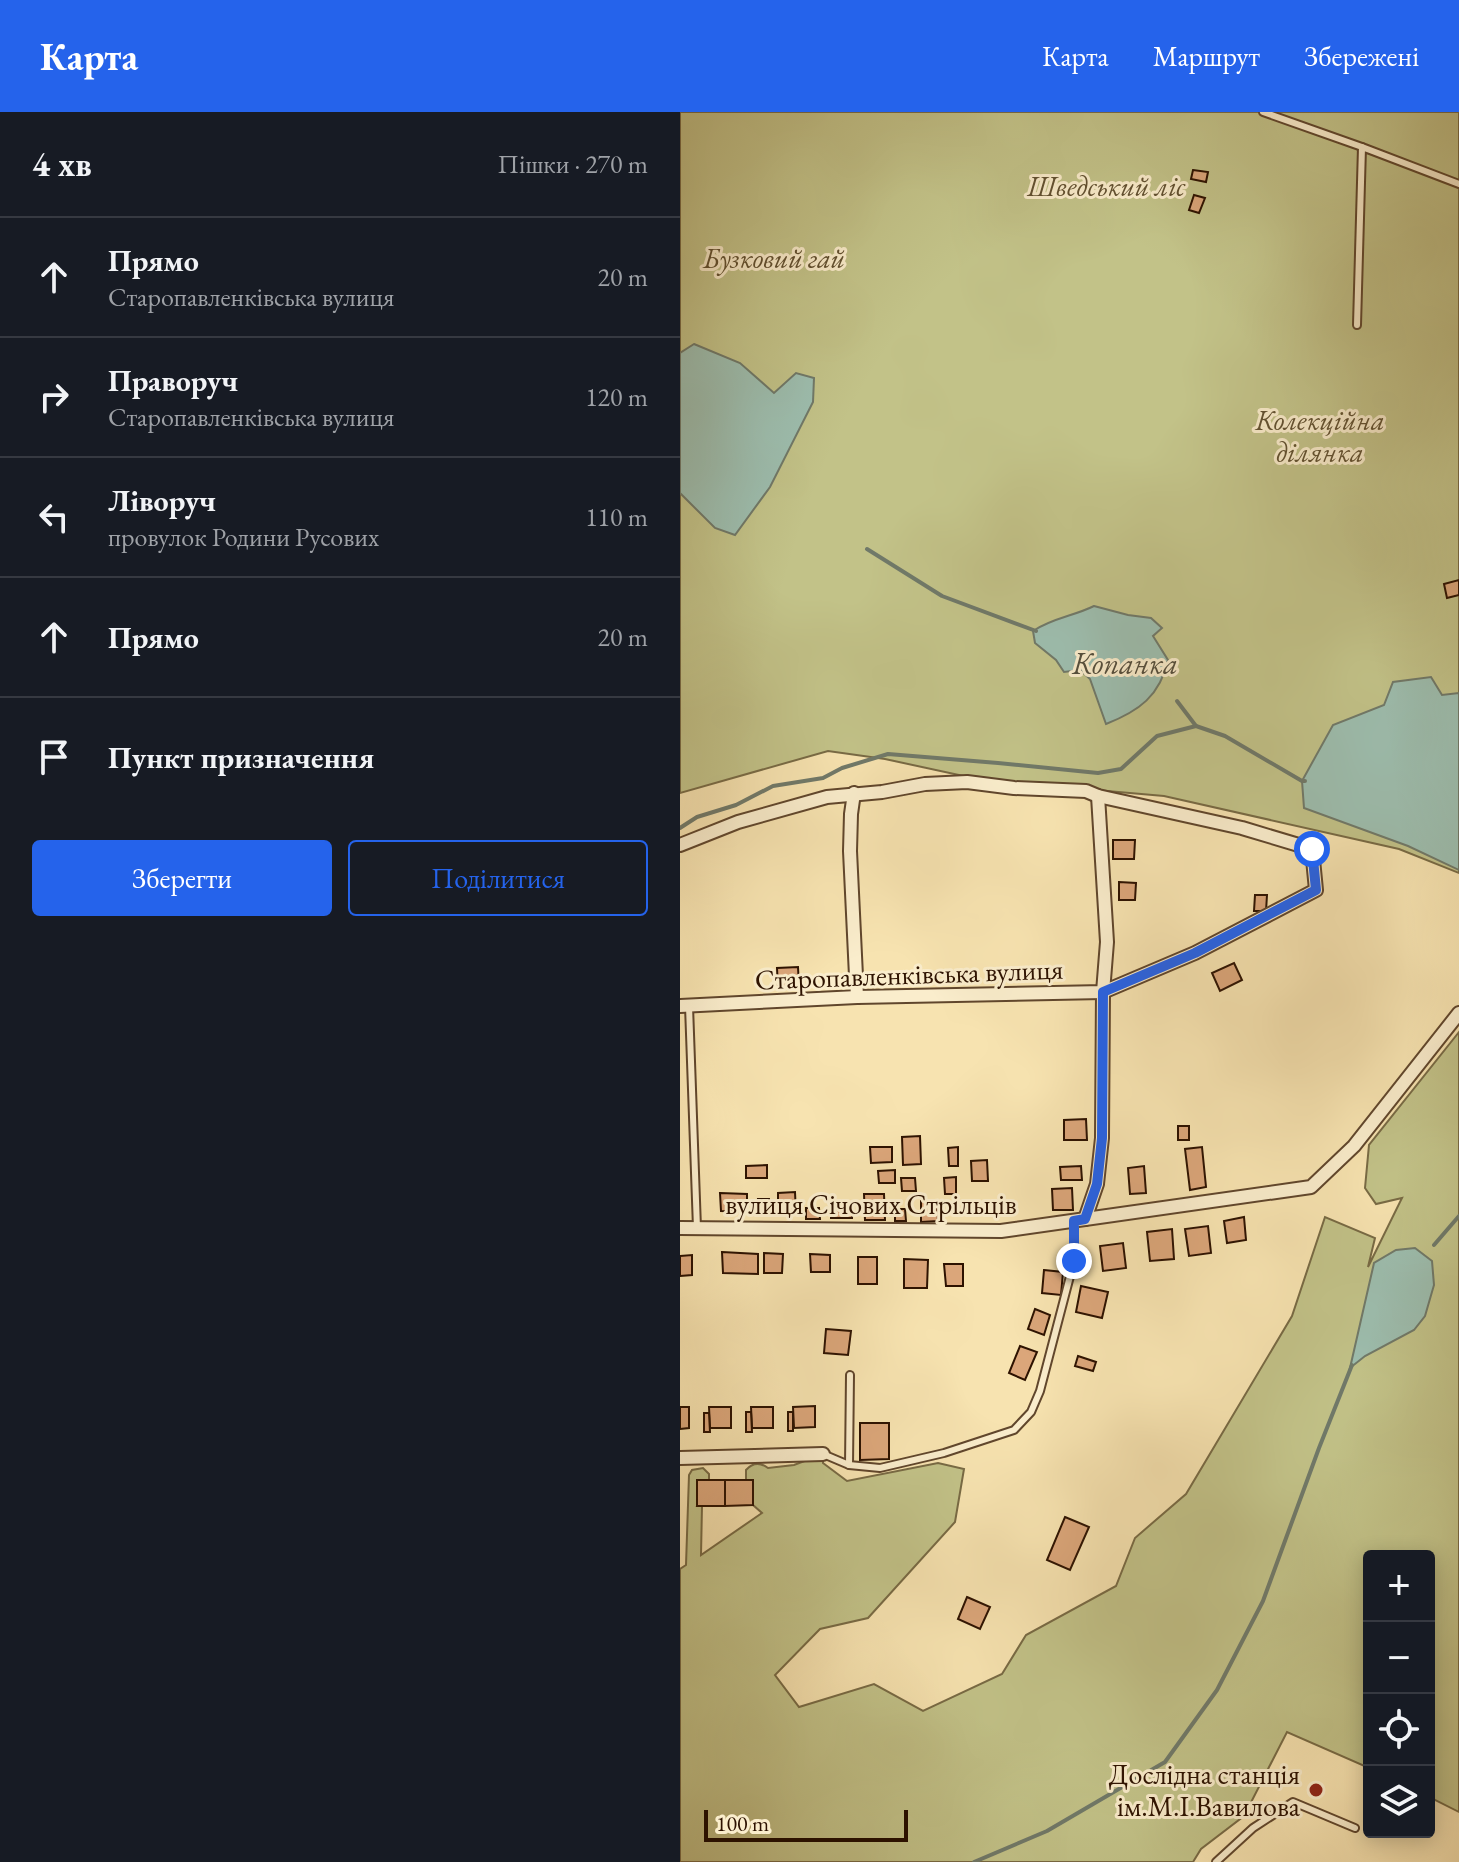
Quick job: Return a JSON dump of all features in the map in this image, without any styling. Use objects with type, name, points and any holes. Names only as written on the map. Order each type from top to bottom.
[{"type":"street","points":[[680,845],[738,822],[827,797],[925,784],[967,782],[1014,788],[1086,791],[1098,796],[1107,942],[1103,992],[1102,1138],[1097,1184],[1079,1220]]},
{"type":"street","points":[[854,793],[850,851],[857,997]]},
{"type":"street","name":"Старопавленківська вулиця","points":[[684,1006],[857,997],[1103,992],[1195,953],[1316,890],[1312,849],[1242,828],[1098,796]]},
{"type":"street","name":"вулиця Січових Стрільців","points":[[680,1228],[1001,1231],[1311,1187],[1354,1146],[1459,1013]]},
{"type":"street","points":[[680,1458],[823,1454]]},
{"type":"lane","points":[[1263,112],[1459,184]]},
{"type":"lane","points":[[1357,325],[1362,147]]},
{"type":"lane","points":[[684,1006],[697,1228]]},
{"type":"lane","points":[[823,1454],[849,1465],[880,1468],[944,1453],[1014,1430],[1031,1412],[1040,1391],[1074,1261],[1079,1220]]},
{"type":"lane","points":[[849,1465],[850,1375]]},
{"type":"lane","points":[[1216,1862],[1253,1828],[1293,1802],[1355,1828]]},
{"type":"green space","points":[[680,112],[1459,112],[1459,873],[1399,849],[1164,796],[982,780],[885,759],[828,751],[680,793]]},
{"type":"green space","points":[[1459,1032],[1459,1812],[1435,1800],[1435,1550],[1363,1550],[1363,1765],[1287,1732],[1244,1816],[1201,1849],[1193,1862],[680,1862],[680,1569],[686,1565],[689,1475],[692,1470],[703,1468],[709,1474],[697,1506],[702,1506],[701,1555],[762,1513],[753,1505],[753,1480],[746,1480],[746,1470],[754,1464],[768,1468],[794,1465],[823,1454],[823,1463],[847,1481],[938,1463],[964,1469],[955,1522],[868,1618],[820,1629],[775,1675],[799,1707],[874,1684],[923,1711],[1002,1674],[1026,1635],[1116,1586],[1135,1538],[1186,1494],[1292,1316],[1325,1217],[1375,1238],[1368,1267],[1402,1198],[1376,1204],[1365,1188],[1369,1145]]},
{"type":"water","points":[[694,344],[740,363],[774,393],[796,373],[814,378],[813,402],[770,487],[735,535],[715,528],[680,493],[680,353]]},
{"type":"water","name":"Копанка","points":[[1094,606],[1151,618],[1162,628],[1153,636],[1168,660],[1154,693],[1138,708],[1106,724],[1090,679],[1080,670],[1064,672],[1056,660],[1035,643],[1033,631]]},
{"type":"water","points":[[1431,677],[1442,695],[1459,693],[1459,870],[1408,846],[1304,808],[1302,781],[1333,725],[1384,705],[1393,682]]},
{"type":"water","points":[[1415,1248],[1432,1261],[1434,1285],[1425,1316],[1414,1330],[1365,1356],[1350,1368],[1374,1263],[1396,1250]]},
{"type":"building","points":[[1193,170],[1208,172],[1206,182],[1191,179]]},
{"type":"building","points":[[1194,195],[1205,198],[1199,213],[1189,210]]},
{"type":"building","points":[[1459,580],[1459,595],[1447,598],[1444,584]]},
{"type":"building","points":[[1113,840],[1135,840],[1134,859],[1113,859]]},
{"type":"building","points":[[1119,882],[1136,883],[1135,900],[1119,900]]},
{"type":"building","points":[[1255,895],[1267,895],[1266,911],[1254,911]]},
{"type":"building","points":[[1234,963],[1242,980],[1220,991],[1212,973]]},
{"type":"building","points":[[798,967],[799,986],[778,988],[777,968]]},
{"type":"building","points":[[1086,1119],[1087,1140],[1064,1140],[1064,1120]]},
{"type":"building","points":[[1178,1126],[1189,1126],[1189,1140],[1178,1140]]},
{"type":"building","points":[[920,1136],[921,1164],[903,1165],[902,1137]]},
{"type":"building","points":[[870,1147],[892,1147],[892,1162],[871,1163]]},
{"type":"building","points":[[958,1147],[958,1166],[949,1166],[948,1148]]},
{"type":"building","points":[[1202,1147],[1206,1187],[1190,1190],[1185,1149]]},
{"type":"building","points":[[987,1160],[988,1181],[972,1181],[971,1161]]},
{"type":"building","points":[[767,1165],[767,1178],[746,1178],[746,1166]]},
{"type":"building","points":[[1081,1166],[1082,1180],[1061,1180],[1060,1167]]},
{"type":"building","points":[[1144,1166],[1146,1193],[1130,1194],[1128,1168]]},
{"type":"building","points":[[895,1170],[895,1183],[879,1183],[878,1171]]},
{"type":"building","points":[[956,1177],[956,1194],[945,1194],[944,1178]]},
{"type":"building","points":[[901,1178],[915,1178],[916,1191],[902,1191]]},
{"type":"building","points":[[1072,1188],[1073,1210],[1053,1210],[1052,1189]]},
{"type":"building","points":[[795,1192],[796,1214],[778,1215],[778,1193]]},
{"type":"building","points":[[720,1193],[747,1194],[747,1212],[721,1211]]},
{"type":"building","points":[[864,1194],[884,1194],[885,1220],[865,1220]]},
{"type":"building","points":[[758,1199],[769,1199],[770,1214],[759,1214]]},
{"type":"building","points":[[921,1201],[937,1201],[938,1221],[921,1222]]},
{"type":"building","points":[[831,1204],[852,1204],[852,1218],[831,1218]]},
{"type":"building","points":[[806,1208],[819,1208],[820,1219],[806,1219]]},
{"type":"building","points":[[895,1209],[905,1209],[906,1221],[895,1221]]},
{"type":"building","points":[[1244,1217],[1246,1240],[1227,1243],[1224,1221]]},
{"type":"building","points":[[1208,1226],[1211,1253],[1189,1256],[1185,1229]]},
{"type":"building","points":[[1172,1229],[1174,1259],[1150,1261],[1147,1232]]},
{"type":"building","points":[[1123,1243],[1126,1268],[1103,1271],[1100,1246]]},
{"type":"building","points":[[722,1252],[758,1254],[758,1274],[723,1273]]},
{"type":"building","points":[[764,1253],[783,1254],[782,1273],[764,1273]]},
{"type":"building","points":[[810,1254],[830,1255],[830,1272],[811,1272]]},
{"type":"building","points":[[692,1255],[692,1275],[680,1276],[680,1256]]},
{"type":"building","points":[[858,1257],[877,1257],[877,1284],[858,1284]]},
{"type":"building","points":[[904,1259],[928,1260],[927,1288],[904,1288]]},
{"type":"building","points":[[944,1264],[963,1264],[963,1286],[946,1286]]},
{"type":"building","points":[[1044,1270],[1063,1272],[1061,1295],[1042,1293]]},
{"type":"building","points":[[1081,1286],[1108,1292],[1102,1318],[1076,1312]]},
{"type":"building","points":[[1035,1309],[1050,1315],[1044,1335],[1028,1329]]},
{"type":"building","points":[[826,1329],[851,1331],[848,1355],[824,1353]]},
{"type":"building","points":[[1020,1346],[1037,1352],[1025,1380],[1009,1373]]},
{"type":"building","points":[[1078,1356],[1096,1362],[1093,1371],[1075,1366]]},
{"type":"building","points":[[815,1406],[815,1427],[794,1428],[793,1407]]},
{"type":"building","points":[[680,1407],[689,1407],[689,1428],[680,1429]]},
{"type":"building","points":[[709,1407],[731,1407],[731,1428],[710,1428]]},
{"type":"building","points":[[751,1407],[773,1407],[773,1428],[752,1428]]},
{"type":"building","points":[[746,1412],[751,1412],[752,1432],[746,1432]]},
{"type":"building","points":[[788,1412],[793,1412],[793,1431],[788,1431]]},
{"type":"building","points":[[704,1413],[709,1413],[710,1432],[704,1432]]},
{"type":"building","points":[[860,1423],[889,1423],[889,1459],[860,1460]]},
{"type":"building","points":[[697,1480],[725,1480],[725,1506],[697,1506]]},
{"type":"building","points":[[725,1480],[753,1480],[753,1505],[725,1506]]},
{"type":"building","points":[[1065,1517],[1089,1527],[1070,1570],[1047,1560]]},
{"type":"building","points":[[967,1597],[990,1607],[980,1629],[958,1619]]},
{"type":"waterway","points":[[867,549],[942,596],[1036,631]]},
{"type":"waterway","points":[[1177,701],[1196,726]]},
{"type":"waterway","points":[[680,828],[697,817],[736,805],[773,786],[823,778],[842,768],[888,754],[1098,773],[1121,769],[1157,736],[1196,726],[1225,736],[1305,781]]},
{"type":"waterway","points":[[1434,1245],[1459,1216]]},
{"type":"waterway","points":[[974,1862],[1047,1831],[1165,1762],[1217,1690],[1263,1601],[1352,1365]]},
{"type":"place","name":"Дослідна станція ім.М.І.Вавилова","points":[[1316,1790]]},
{"type":"route","points":[[1074,1261],[1074,1221],[1085,1219],[1097,1184],[1102,1138],[1103,992],[1195,953],[1316,890],[1312,849]]},
{"type":"park label","name":"Шведський ліс","points":[[1106,186]]},
{"type":"park label","name":"Бузковий гай","points":[[774,258]]},
{"type":"park label","name":"Колекційна ділянка","points":[[1320,436]]}]
